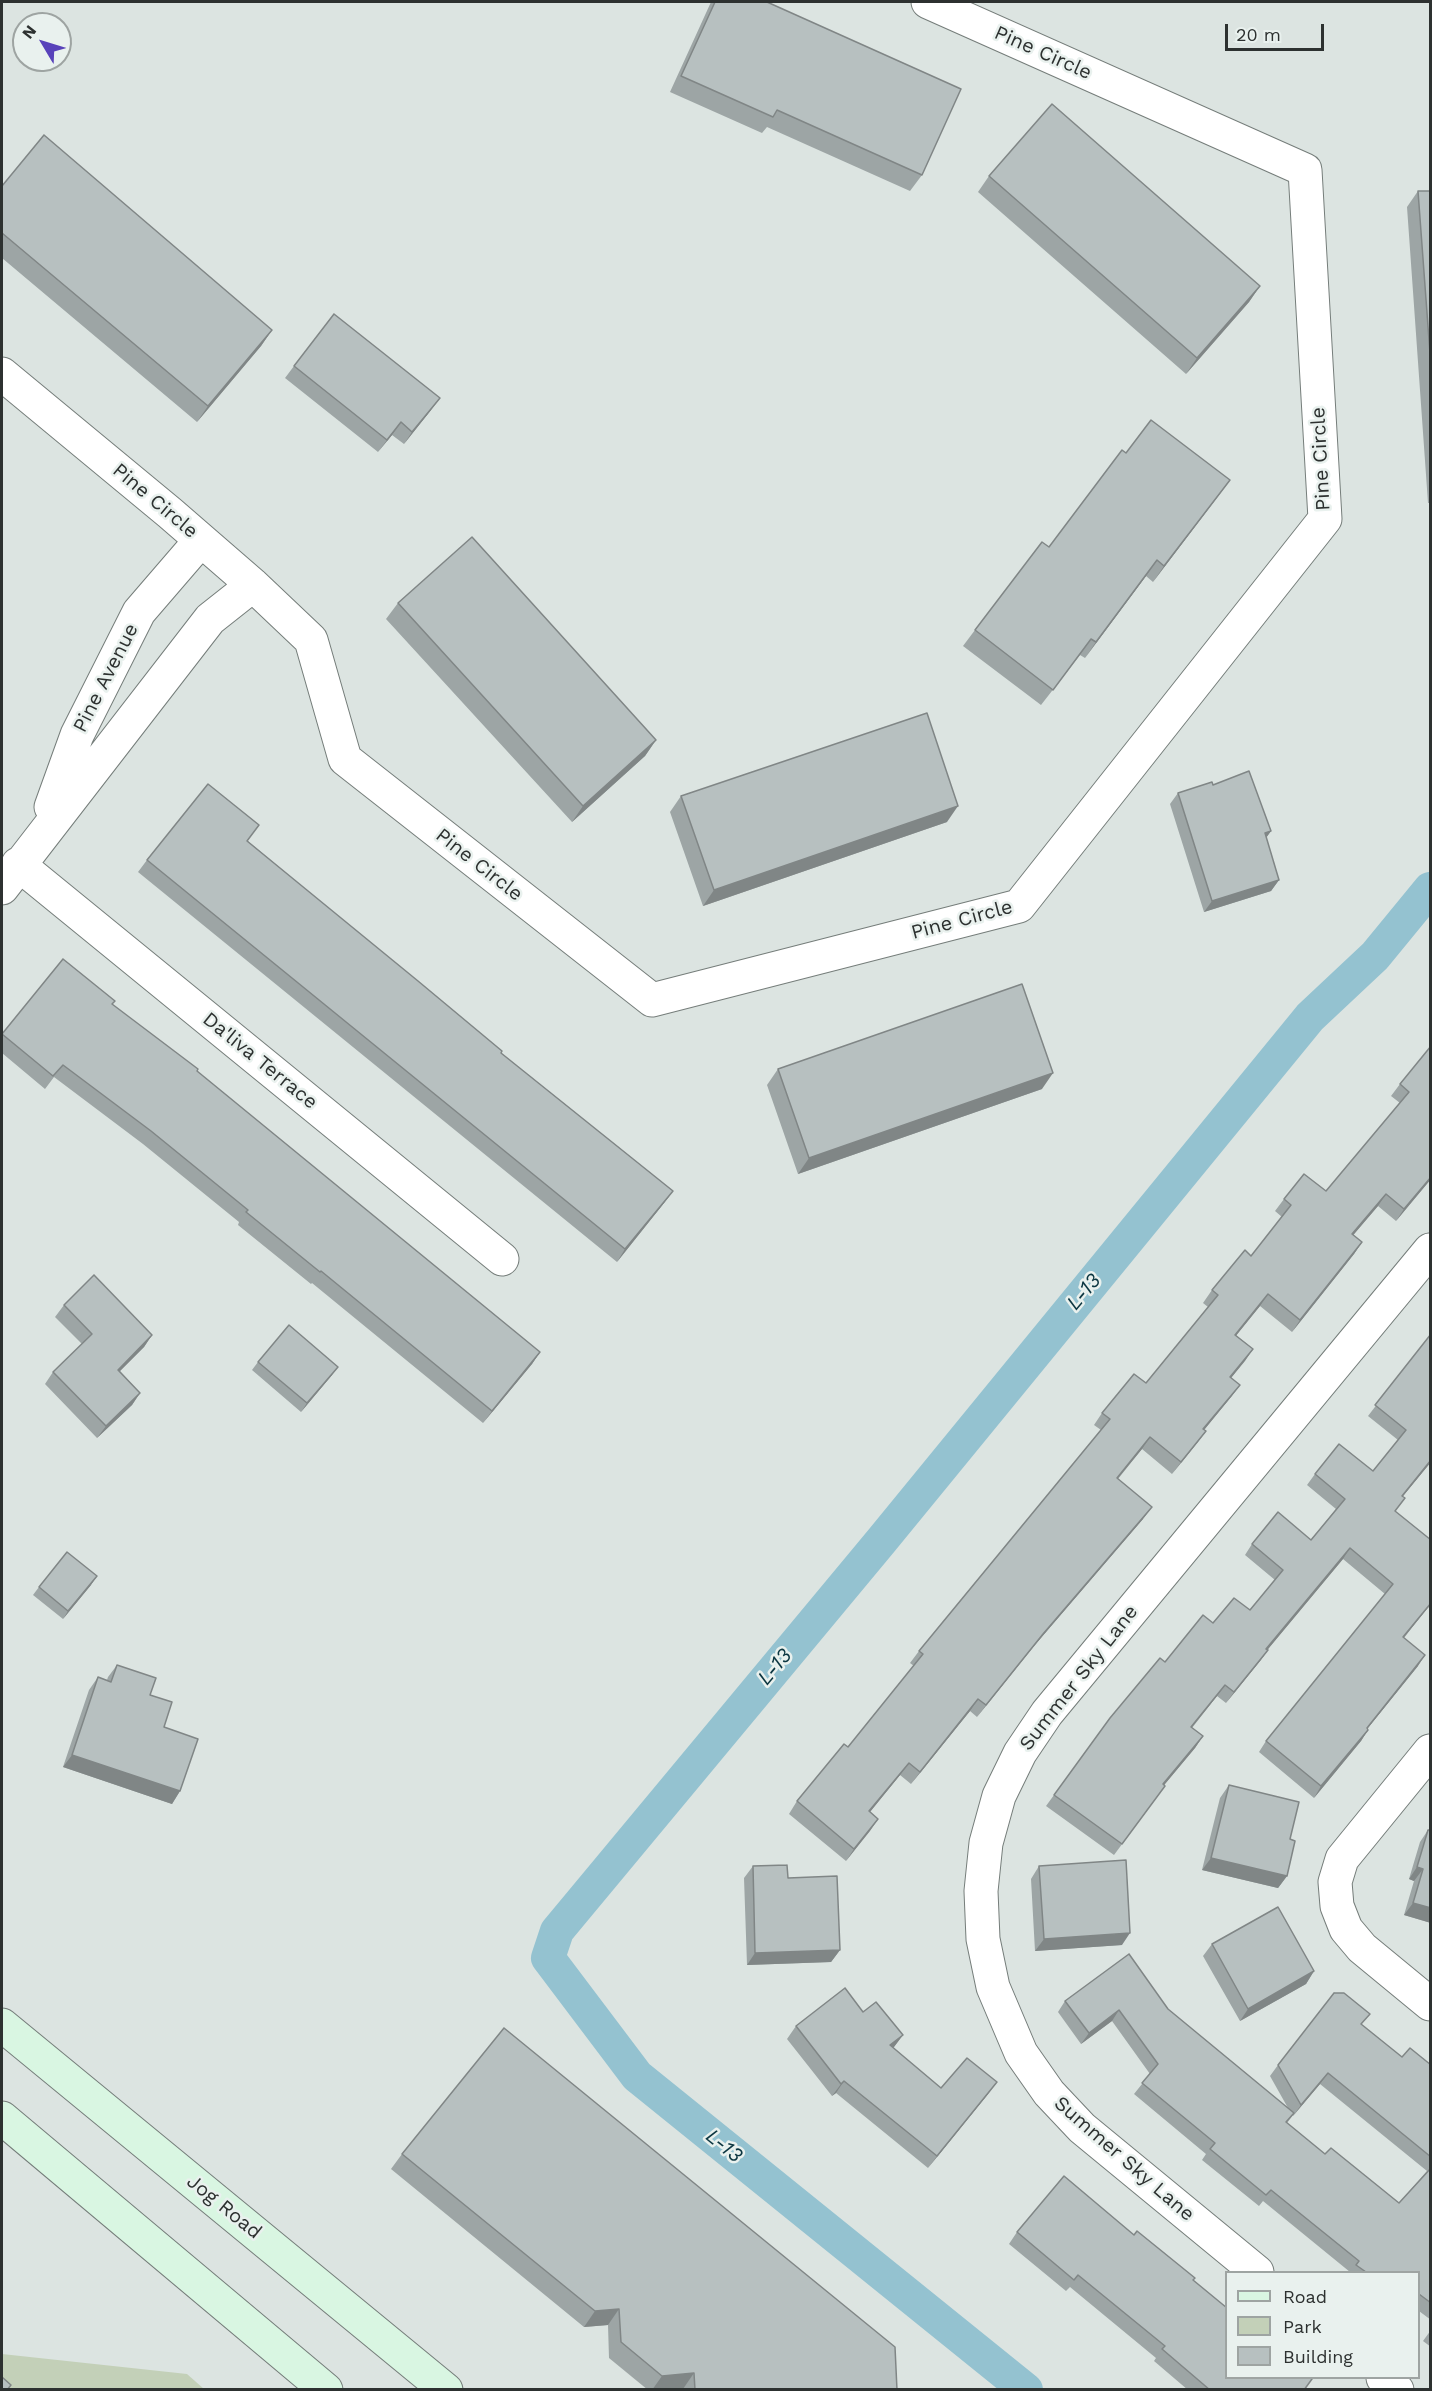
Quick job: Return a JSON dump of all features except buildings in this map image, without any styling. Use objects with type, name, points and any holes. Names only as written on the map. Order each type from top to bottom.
[{"type":"main road","name":"Jog Road","points":[[2,2025],[435,2386]]},
{"type":"main road","points":[[2,2118],[326,2390]]},
{"type":"street","name":"Pine Circle","points":[[2,374],[201,540],[311,640],[345,759],[652,1000],[1019,906],[1325,519],[1305,170],[928,2]]},
{"type":"street","name":"Pine Avenue","points":[[41,835],[77,735],[139,612],[201,540]]},
{"type":"street","name":"Pine Avenue","points":[[10,876],[210,619],[253,585]]},
{"type":"street","name":"Da'liva Terrace","points":[[10,876],[502,1259]]},
{"type":"street","name":"Summer Sky Lane","points":[[1256,2271],[1082,2128],[1049,2093],[1021,2053],[993,1987],[983,1939],[981,1891],[986,1843],[999,1796],[1020,1753],[1047,1713],[1431,1250]]},
{"type":"street","points":[[1431,1750],[1342,1859],[1335,1882],[1337,1906],[1346,1929],[1362,1948],[1431,2004]]},
{"type":"street","points":[[1384,2379],[1397,2390]]},
{"type":"green space","points":[[2,2354],[187,2374],[204,2389],[2,2390]]},
{"type":"waterway","name":"L-13","points":[[1026,2390],[637,2076],[548,1958],[557,1931],[882,1540],[1310,1017],[1375,956],[1430,889]]}]
